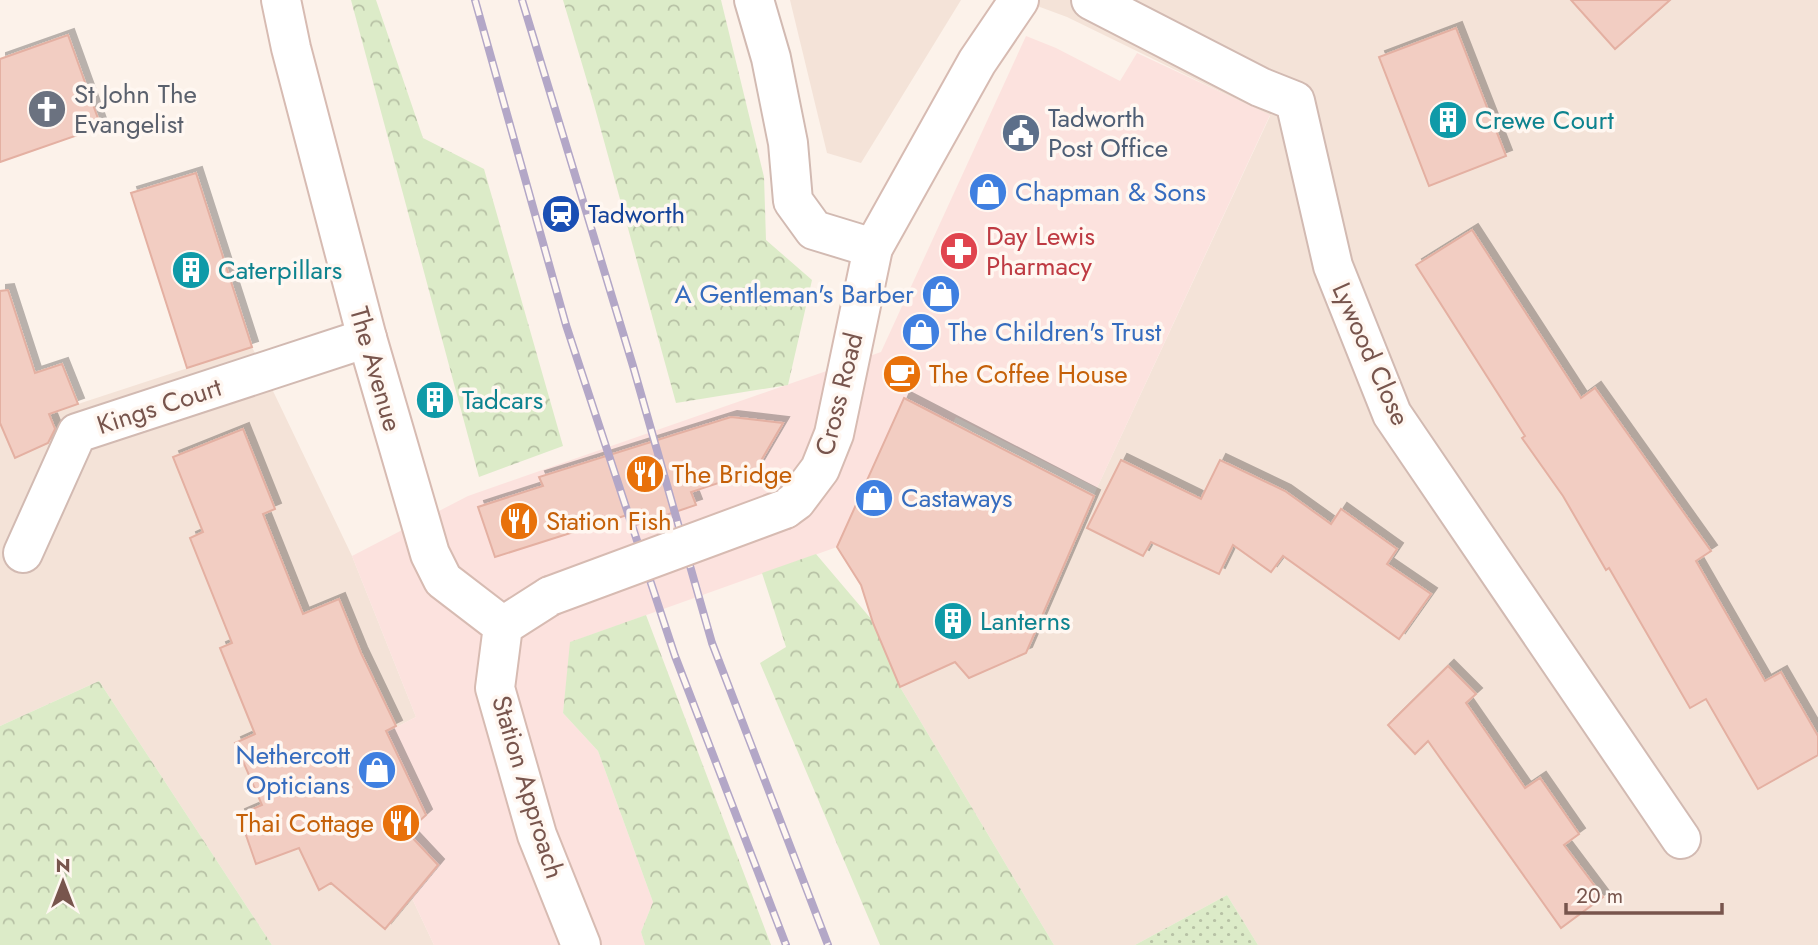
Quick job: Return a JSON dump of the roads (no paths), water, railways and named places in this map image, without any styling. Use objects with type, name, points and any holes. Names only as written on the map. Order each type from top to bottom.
[{"type":"street","name":"The Avenue","points":[[281,0],[291,48],[367,338],[430,554],[443,580],[502,626]]},
{"type":"street","points":[[754,0],[771,58],[788,143],[793,201],[814,230],[873,248]]},
{"type":"street","name":"Cross Road","points":[[502,626],[550,596],[785,509],[796,501],[820,469],[834,434],[873,248],[977,62],[1019,0]]},
{"type":"street","name":"Lywood Close","points":[[1091,0],[1260,87],[1295,101],[1333,266],[1392,414],[1681,839]]},
{"type":"street","name":"Kings Court","points":[[23,553],[77,433],[367,338]]},
{"type":"street","name":"Station Approach","points":[[502,626],[495,688],[537,835],[581,945]]},
{"type":"railway","points":[[475,0],[566,325],[675,656],[786,945]]},
{"type":"railway","points":[[522,0],[633,366],[712,643],[828,945]]},
{"type":"place","name":"St John The Evangelist","points":[[47,109]]},
{"type":"place","name":"Crewe Court","points":[[1448,120]]},
{"type":"place","name":"Tadworth Post Office","points":[[1021,133]]},
{"type":"place","name":"Chapman & Sons","points":[[988,192]]},
{"type":"place","name":"Tadworth","points":[[561,214]]},
{"type":"place","name":"Day Lewis Pharmacy","points":[[959,251]]},
{"type":"place","name":"Caterpillars","points":[[191,270]]},
{"type":"place","name":"A Gentleman's Barber","points":[[941,294]]},
{"type":"place","name":"The Children's Trust","points":[[921,332]]},
{"type":"place","name":"The Coffee House","points":[[902,374]]},
{"type":"place","name":"Tadcars","points":[[435,400]]},
{"type":"place","name":"The Bridge","points":[[645,474]]},
{"type":"place","name":"Castaways","points":[[874,498]]},
{"type":"place","name":"Station Fish","points":[[519,521]]},
{"type":"place","name":"Lanterns","points":[[953,621]]},
{"type":"place","name":"Nethercott Opticians","points":[[377,770]]},
{"type":"place","name":"Thai Cottage","points":[[401,823]]}]
